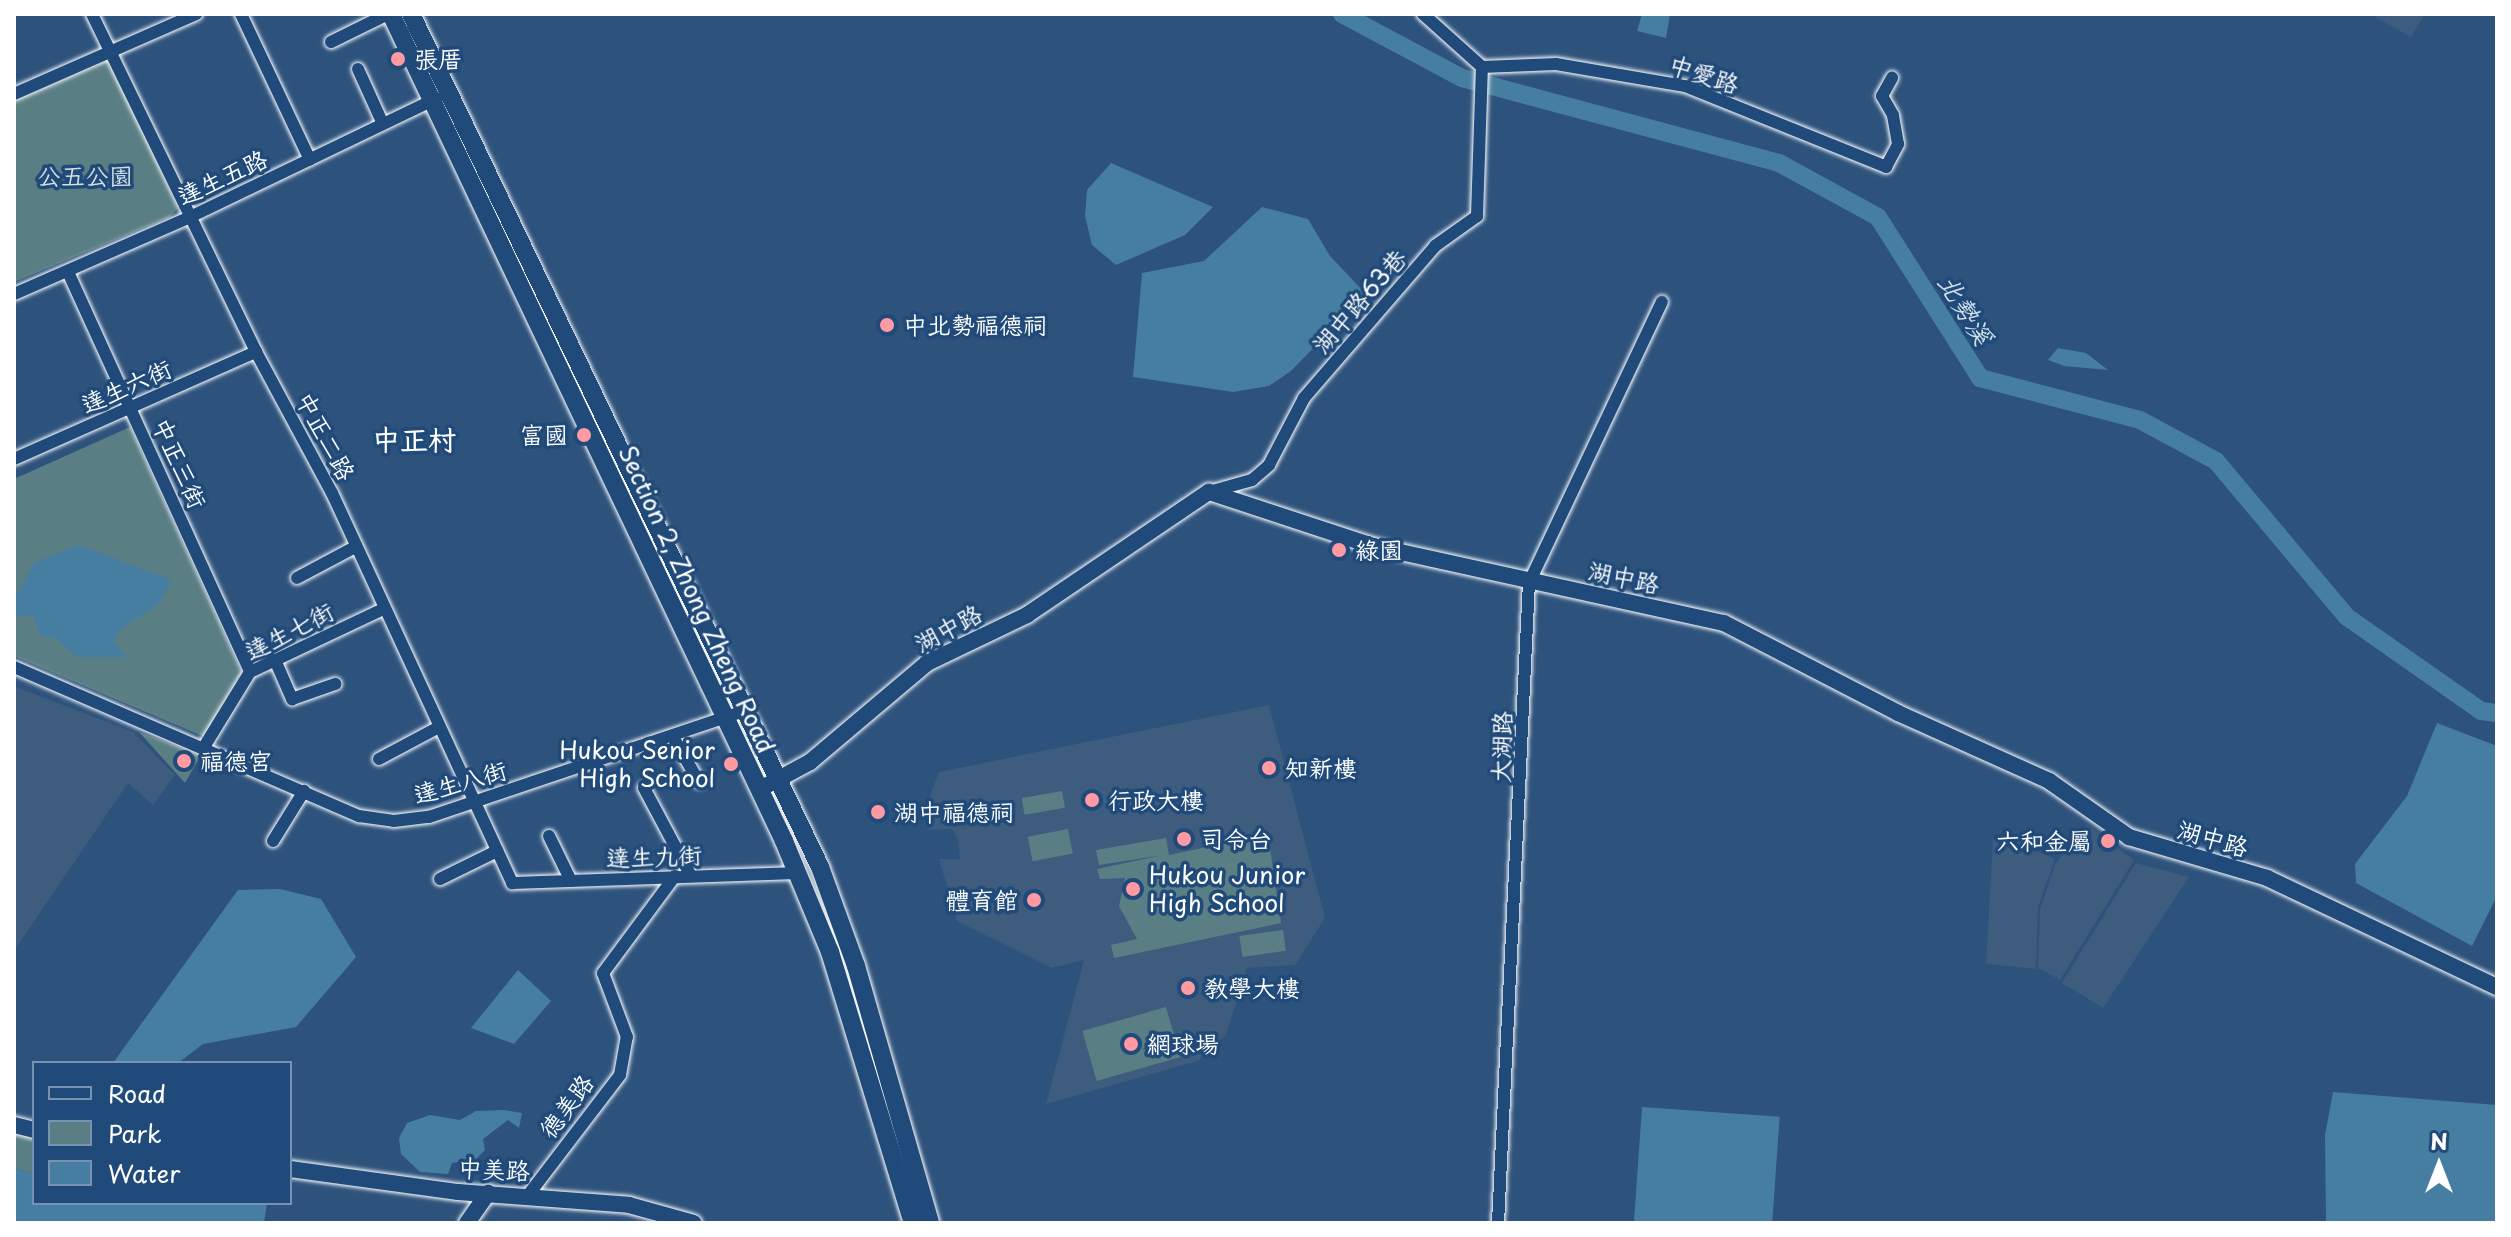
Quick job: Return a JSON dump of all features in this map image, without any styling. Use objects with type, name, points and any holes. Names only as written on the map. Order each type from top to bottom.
[{"type":"main road","name":"Section 2, Zhong Zheng Road","points":[[389,14],[438,97],[768,786],[830,952],[913,1223]]},
{"type":"main road","name":"Section 2, Zhong Zheng Road","points":[[411,14],[438,97]]},
{"type":"main road","name":"Section 2, Zhong Zheng Road","points":[[768,786],[820,867],[856,966],[930,1223]]},
{"type":"street","name":"中正二路","points":[[92,14],[256,352],[355,547],[512,883]]},
{"type":"street","points":[[14,94],[196,14]]},
{"type":"street","points":[[241,14],[310,160]]},
{"type":"street","points":[[331,42],[389,14]]},
{"type":"street","points":[[1423,14],[1482,67]]},
{"type":"street","name":"中愛路","points":[[1482,67],[1556,64],[1685,86],[1886,167],[1898,144],[1893,115],[1882,96],[1892,78]]},
{"type":"street","name":"湖中路63巷","points":[[1209,492],[1252,480],[1269,465],[1304,398],[1435,246],[1477,216],[1482,67]]},
{"type":"street","points":[[358,69],[383,124]]},
{"type":"street","name":"達生五路","points":[[14,294],[190,217],[438,97]]},
{"type":"street","name":"中正三街","points":[[68,272],[250,672]]},
{"type":"street","name":"大湖路","points":[[1498,1223],[1529,583],[1662,302]]},
{"type":"street","name":"達生六街","points":[[14,459],[256,352]]},
{"type":"street","name":"湖中路","points":[[768,786],[810,762],[927,663],[1027,615],[1209,492],[1373,546],[1529,583],[1724,623],[1898,713],[2049,781],[2129,837],[2267,878],[2497,987]]},
{"type":"street","points":[[297,578],[355,547]]},
{"type":"street","name":"達生七街","points":[[204,747],[250,672],[383,609]]},
{"type":"street","points":[[275,660],[292,699],[335,684]]},
{"type":"street","name":"達生八街","points":[[14,667],[359,816],[394,821],[429,817],[736,715]]},
{"type":"street","points":[[379,759],[439,727]]},
{"type":"street","points":[[673,737],[699,782]]},
{"type":"street","points":[[644,788],[691,876]]},
{"type":"street","points":[[273,841],[304,791]]},
{"type":"street","points":[[549,836],[571,881]]},
{"type":"street","points":[[440,879],[497,851]]},
{"type":"street","name":"達生九街","points":[[512,883],[798,873]]},
{"type":"street","name":"德美路","points":[[529,1194],[620,1075],[627,1037],[603,973],[675,876]]},
{"type":"street","name":"中美路","points":[[292,1169],[488,1193],[529,1194],[629,1205],[694,1223]]},
{"type":"street","points":[[467,1223],[488,1193]]},
{"type":"shaded area","points":[[2370,14],[2425,14],[2411,37]]},
{"type":"shaded area","points":[[14,686],[133,732],[175,775],[153,805],[128,783],[14,951]]},
{"type":"shaded area","name":"Hukou Junior High School","points":[[1269,705],[1325,918],[1295,965],[1247,968],[1226,1035],[1198,1061],[1046,1104],[1084,960],[1052,968],[957,921],[939,859],[960,859],[958,839],[952,829],[929,830],[927,803],[939,772]]},
{"type":"shaded area","name":"六和金屬","points":[[2087,825],[2134,860],[2060,980],[2038,968],[2040,909],[2056,863]]},
{"type":"shaded area","points":[[2032,837],[2032,849],[2055,859],[2038,907],[2036,969],[1986,964],[1993,840]]},
{"type":"shaded area","points":[[2136,863],[2189,877],[2103,1008],[2062,983]]},
{"type":"green space","name":"公五公園","points":[[109,60],[178,208],[170,217],[14,282],[14,101]]},
{"type":"green space","points":[[130,427],[242,673],[205,737],[14,656],[14,479]]},
{"type":"green space","points":[[139,732],[201,755],[185,783]]},
{"type":"green space","points":[[1062,791],[1065,808],[1025,815],[1022,798]]},
{"type":"green space","points":[[1068,829],[1073,854],[1033,861],[1028,837]]},
{"type":"green space","points":[[1268,834],[1281,923],[1114,958],[1111,945],[1137,939],[1119,906],[1125,878],[1100,879],[1097,869],[1163,855],[1099,865],[1096,850],[1166,838],[1169,855]]},
{"type":"green space","points":[[1283,930],[1286,951],[1242,957],[1239,936]]},
{"type":"green space","name":"網球場","points":[[1166,1007],[1180,1057],[1097,1081],[1082,1031]]},
{"type":"green space","points":[[14,1125],[32,1130],[32,1173],[14,1168]]},
{"type":"water","points":[[1642,14],[1670,14],[1666,38],[1637,31]]},
{"type":"water","points":[[1111,163],[1213,207],[1185,235],[1116,265],[1092,245],[1085,216],[1087,190]]},
{"type":"water","points":[[1262,207],[1308,219],[1330,256],[1366,294],[1291,371],[1269,386],[1233,392],[1133,377],[1142,273],[1204,261]]},
{"type":"water","points":[[2058,348],[2086,353],[2108,370],[2064,366],[2048,360]]},
{"type":"water","points":[[79,545],[172,580],[158,605],[118,631],[114,642],[126,657],[76,657],[58,640],[40,635],[33,615],[14,616],[14,601],[34,563]]},
{"type":"water","points":[[2437,723],[2497,746],[2497,896],[2472,946],[2356,883],[2355,864],[2407,796]]},
{"type":"water","points":[[280,889],[321,899],[356,957],[296,1027],[203,1044],[181,1061],[114,1061],[238,890]]},
{"type":"water","points":[[518,970],[551,1001],[514,1044],[471,1028]]},
{"type":"water","points":[[2333,1092],[2497,1105],[2497,1223],[2326,1223],[2325,1135]]},
{"type":"water","points":[[1642,1107],[1780,1117],[1772,1223],[1634,1223]]},
{"type":"water","points":[[476,1111],[522,1113],[519,1128],[508,1120],[483,1139],[485,1150],[476,1159],[452,1163],[448,1174],[420,1172],[401,1154],[399,1138],[407,1123],[430,1115],[460,1120]]},
{"type":"water","points":[[14,1168],[32,1173],[32,1205],[267,1205],[264,1223],[14,1223]]},
{"type":"waterway","name":"北勢溪","points":[[1342,14],[1462,78],[1779,163],[1878,217],[1980,378],[2140,420],[2216,461],[2347,617],[2481,711],[2497,713]]},
{"type":"place","name":"張厝","points":[[398,59]]},
{"type":"place","name":"中北勢福德祠","points":[[887,325]]},
{"type":"place","name":"富國","points":[[584,435]]},
{"type":"place","name":"綠園","points":[[1339,550]]},
{"type":"place","name":"福德宫","points":[[184,761]]},
{"type":"place","name":"Hukou Senior High School","points":[[731,764]]},
{"type":"place","name":"知新樓","points":[[1269,768]]},
{"type":"place","name":"行政大樓","points":[[1092,800]]},
{"type":"place","name":"湖中福德祠","points":[[878,812]]},
{"type":"place","name":"司令台","points":[[1184,839]]},
{"type":"place","name":"六和金屬","points":[[2108,841]]},
{"type":"place","name":"Hukou Junior High School","points":[[1133,889]]},
{"type":"place","name":"體育館","points":[[1034,900]]},
{"type":"place","name":"教學大樓","points":[[1188,988]]},
{"type":"place","name":"網球場","points":[[1131,1044]]},
{"type":"district","name":"中正村","points":[[414,439]]}]
